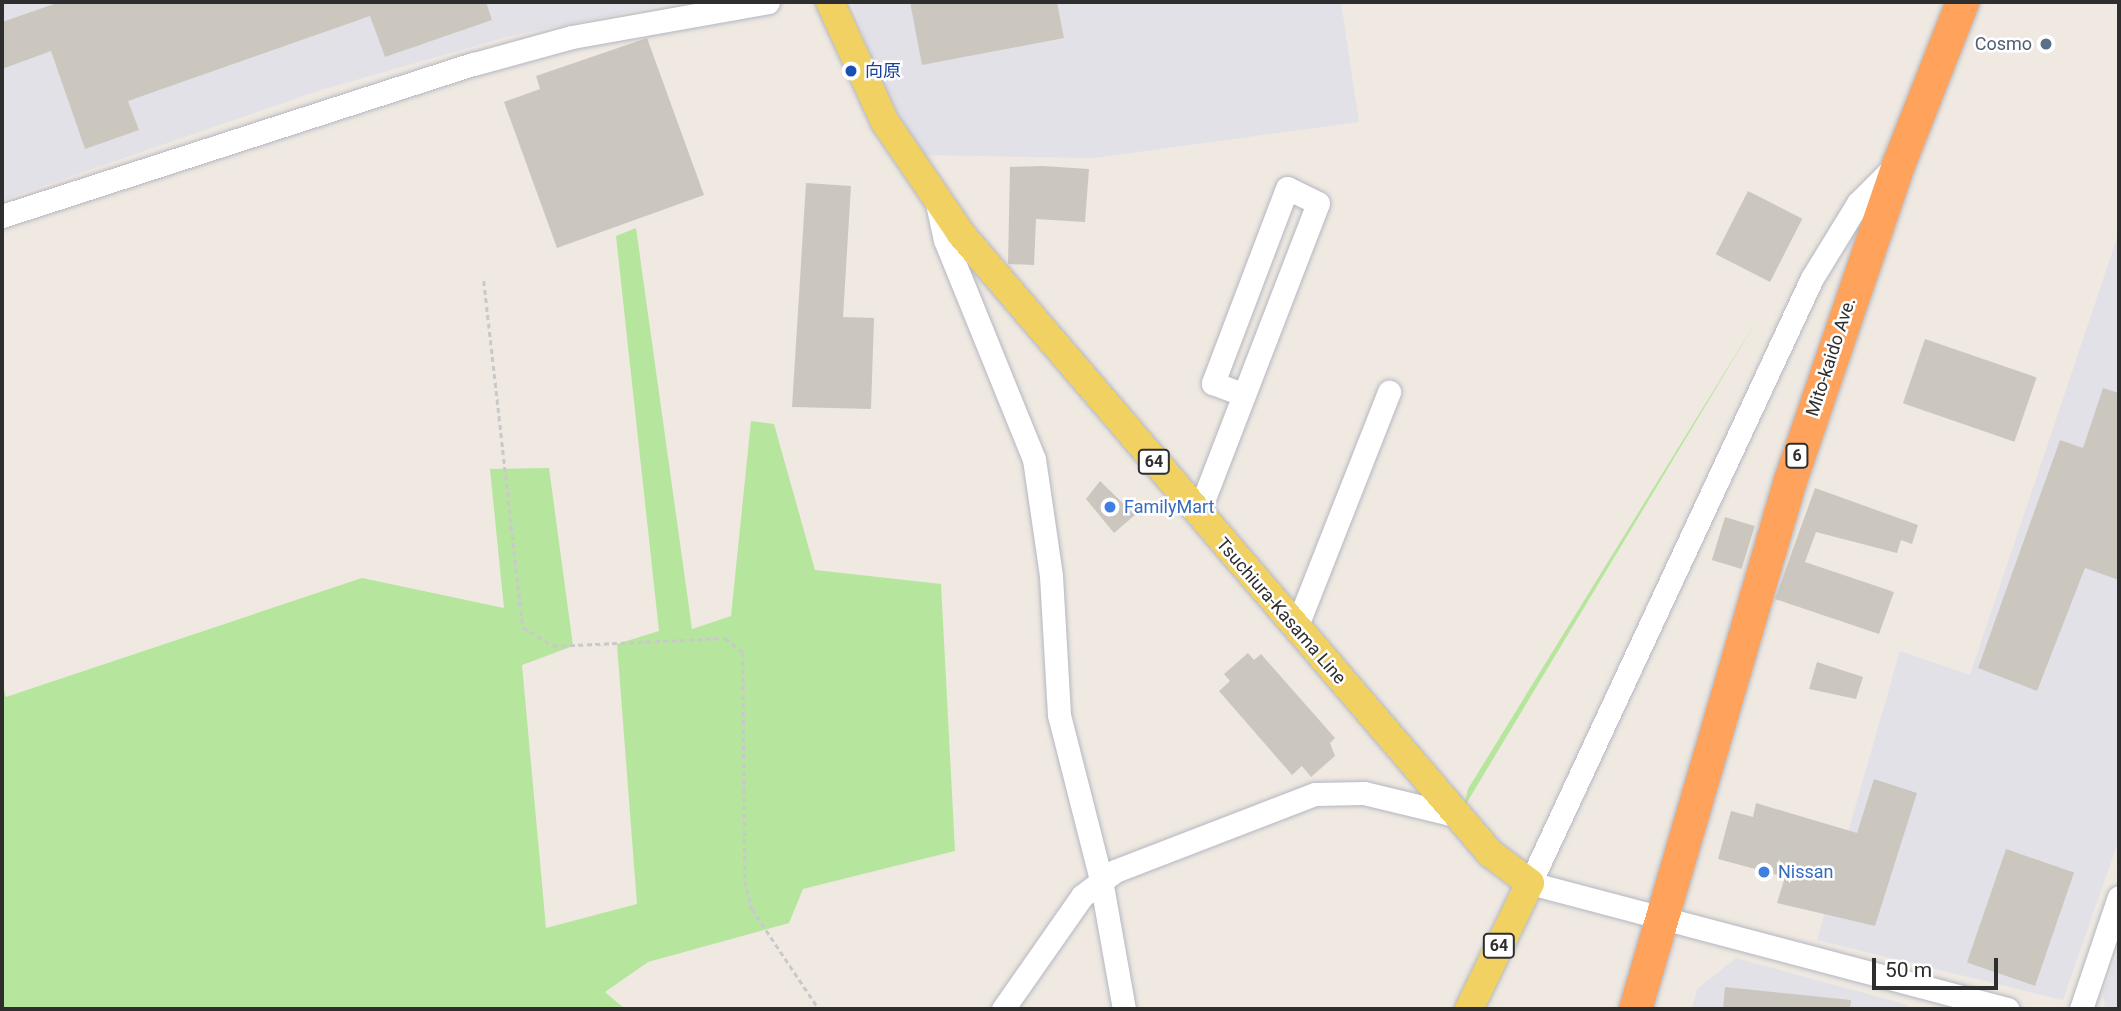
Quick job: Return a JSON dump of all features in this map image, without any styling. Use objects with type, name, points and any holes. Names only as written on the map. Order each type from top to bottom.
[{"type":"highway","name":"Mito-kaido Ave.","points":[[1635,1009],[1790,480],[1899,162],[1962,2]]},
{"type":"highway","name":"Mito-kaido Ave.","points":[[1658,1009],[1665,971],[1661,920]]},
{"type":"main road","name":"Tsuchiura-Kasama Line","points":[[830,2],[885,122],[936,201],[1198,514],[1490,853],[1530,883]]},
{"type":"main road","name":"64","points":[[1469,1009],[1530,883]]},
{"type":"street","points":[[2,216],[474,64],[572,37],[768,2]]},
{"type":"street","points":[[1899,162],[1858,203],[1812,278],[1530,883],[1661,920],[2008,1009]]},
{"type":"street","points":[[1198,514],[1244,395],[1318,203],[1287,188],[1213,383],[1244,395]]},
{"type":"street","points":[[936,201],[944,240],[1034,459],[1051,576],[1059,715],[1101,880],[1124,1009]]},
{"type":"street","points":[[1296,628],[1390,392]]},
{"type":"street","points":[[1003,1009],[1075,906],[1101,880],[1273,805],[1315,794],[1364,793],[1459,816]]},
{"type":"street","points":[[2081,1009],[2119,897]]},
{"type":"path","points":[[484,281],[523,627],[553,646],[725,638],[743,652],[746,881],[752,909],[819,1009]]},
{"type":"shaded area","points":[[2,2],[677,2],[510,36],[321,90],[2,200]]},
{"type":"shaded area","points":[[852,2],[1341,2],[1359,122],[1094,158],[921,155],[875,68]]},
{"type":"shaded area","points":[[2119,232],[2119,839],[2063,1000],[1817,940],[1900,651],[1970,675]]},
{"type":"shaded area","points":[[2119,949],[2119,1009],[2105,1009],[2103,993]]},
{"type":"shaded area","points":[[1736,958],[1908,1005],[1907,1009],[1692,1009],[1697,989]]},
{"type":"green space","points":[[636,228],[692,629],[731,616],[751,421],[774,424],[815,570],[941,584],[955,851],[803,889],[789,923],[648,962],[605,992],[625,1009],[2,1009],[2,683],[6,697],[362,578],[504,608],[490,469],[549,468],[573,646],[522,665],[546,928],[637,904],[617,644],[659,631],[616,236]]},
{"type":"green space","points":[[1757,320],[1463,809],[1468,789]]},
{"type":"building","points":[[60,2],[486,2],[492,20],[385,57],[370,16],[128,101],[139,130],[85,149],[51,51],[2,69],[2,22]]},
{"type":"building","points":[[910,2],[1057,2],[1064,38],[922,65]]},
{"type":"building","points":[[647,38],[704,195],[557,248],[504,102],[540,89],[536,76]]},
{"type":"building","points":[[1010,167],[1089,169],[1085,222],[1036,219],[1034,265],[1008,264]]},
{"type":"building","points":[[806,183],[851,186],[843,317],[874,318],[871,409],[792,407]]},
{"type":"building","points":[[1748,191],[1802,219],[1770,282],[1716,254]]},
{"type":"building","points":[[1925,339],[2037,377],[2014,442],[1903,403]]},
{"type":"building","points":[[2103,388],[2119,393],[2119,580],[2085,568],[2037,691],[1978,668],[2060,440],[2083,448]]},
{"type":"building","name":"FamilyMart","points":[[1100,481],[1135,515],[1114,533],[1086,499]]},
{"type":"building","points":[[1815,488],[1918,525],[1912,544],[1901,540],[1897,553],[1816,532],[1805,562],[1894,592],[1879,634],[1775,599]]},
{"type":"building","points":[[1725,517],[1755,526],[1741,569],[1712,560]]},
{"type":"building","points":[[1248,653],[1254,660],[1261,654],[1335,738],[1330,743],[1335,756],[1311,777],[1302,766],[1292,775],[1219,691],[1230,681],[1224,674]]},
{"type":"building","points":[[1817,662],[1863,677],[1856,699],[1809,689]]},
{"type":"building","points":[[1874,779],[1917,793],[1875,926],[1777,903],[1785,877],[1718,859],[1731,811],[1753,817],[1756,803],[1857,833]]},
{"type":"building","points":[[2006,849],[2074,872],[2035,986],[1967,962]]},
{"type":"building","points":[[1725,987],[1851,1000],[1850,1009],[1723,1009]]},
{"type":"place","name":"Cosmo","points":[[2046,44]]},
{"type":"place","name":"向原","points":[[851,71]]},
{"type":"place","name":"FamilyMart","points":[[1110,507]]},
{"type":"place","name":"Nissan","points":[[1764,872]]}]
